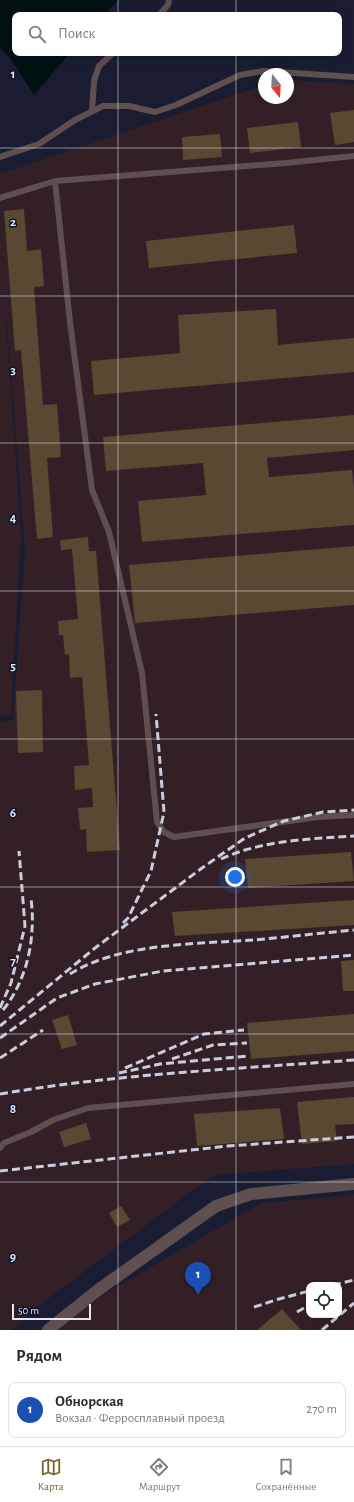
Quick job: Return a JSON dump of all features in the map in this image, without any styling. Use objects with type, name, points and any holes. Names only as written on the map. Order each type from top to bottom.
[{"type":"street","points":[[48,1330],[98,1290],[216,1206],[251,1194],[354,1184]]},
{"type":"lane","points":[[162,12],[168,5],[169,0]]},
{"type":"lane","points":[[92,112],[94,81],[99,66],[110,56]]},
{"type":"lane","points":[[0,157],[39,144],[75,120],[103,106],[129,106],[155,112],[176,105],[240,75],[264,71],[354,77]]},
{"type":"lane","points":[[0,198],[54,181],[286,163],[354,156]]},
{"type":"lane","points":[[54,181],[70,322],[92,490],[109,532],[142,673],[157,822],[164,832],[174,837],[318,817],[354,815]]},
{"type":"lane","points":[[0,1148],[4,1142],[31,1132],[53,1120],[88,1108],[354,1084]]},
{"type":"shaded area","points":[[0,0],[118,0],[107,12],[12,12],[12,56],[67,56],[34,95],[10,58],[0,48]]},
{"type":"shaded area","points":[[294,80],[354,84],[354,1164],[213,1175],[49,1298],[12,1330],[0,1330],[0,722],[13,720],[25,549],[2,263],[21,534],[11,714],[0,717],[0,174],[258,87],[258,104],[294,104]]},
{"type":"shaded area","points":[[354,1195],[354,1330],[55,1330],[103,1295],[261,1203]]},
{"type":"building","points":[[354,110],[354,142],[335,145],[330,113]]},
{"type":"building","points":[[298,122],[301,147],[250,153],[247,128]]},
{"type":"building","points":[[220,134],[222,157],[183,160],[182,137]]},
{"type":"building","points":[[24,209],[27,251],[41,249],[44,286],[34,287],[43,405],[57,404],[61,457],[47,458],[53,537],[37,539],[21,350],[15,351],[4,211]]},
{"type":"building","points":[[294,225],[297,253],[149,268],[146,241]]},
{"type":"building","points":[[276,309],[278,345],[354,338],[354,372],[94,395],[91,361],[180,353],[178,315]]},
{"type":"building","points":[[354,415],[354,450],[267,458],[269,477],[352,470],[354,488],[354,525],[142,542],[138,501],[206,495],[203,463],[106,471],[103,437]]},
{"type":"building","points":[[88,537],[89,551],[96,551],[120,850],[87,852],[86,829],[80,830],[78,808],[93,807],[92,788],[75,790],[74,766],[89,765],[82,677],[70,678],[69,654],[65,655],[63,635],[59,635],[58,621],[78,619],[72,549],[61,550],[60,540]]},
{"type":"building","points":[[354,546],[354,605],[135,623],[129,565]]},
{"type":"building","points":[[42,690],[43,752],[18,753],[16,691]]},
{"type":"building","points":[[351,852],[354,881],[248,888],[245,859]]},
{"type":"building","points":[[354,900],[354,925],[175,936],[172,912]]},
{"type":"building","points":[[354,960],[354,991],[343,991],[341,961]]},
{"type":"building","points":[[354,1014],[354,1051],[251,1059],[247,1023]]},
{"type":"building","points":[[68,1015],[77,1045],[62,1049],[52,1020]]},
{"type":"building","points":[[354,1097],[354,1124],[335,1125],[337,1141],[302,1144],[297,1102]]},
{"type":"building","points":[[280,1108],[284,1139],[197,1146],[194,1114]]},
{"type":"building","points":[[86,1123],[91,1139],[64,1147],[59,1132]]},
{"type":"building","points":[[121,1206],[130,1220],[117,1227],[109,1213]]},
{"type":"building","points":[[282,1309],[301,1330],[257,1330]]},
{"type":"railway","points":[[123,923],[128,918],[151,871],[164,812],[156,714]]},
{"type":"railway","points":[[0,1026],[95,948],[202,868],[245,838],[284,821],[323,812],[354,810]]},
{"type":"railway","points":[[221,859],[270,844],[354,836]]},
{"type":"railway","points":[[0,1008],[11,983],[25,926],[19,851]]},
{"type":"railway","points":[[3,1010],[20,982],[30,950],[32,925],[31,898]]},
{"type":"railway","points":[[70,974],[111,956],[159,947],[183,944],[254,940],[354,930]]},
{"type":"railway","points":[[0,1038],[57,998],[95,984],[163,971],[354,955]]},
{"type":"railway","points":[[0,1058],[43,1030]]},
{"type":"railway","points":[[125,1068],[204,1034],[244,1030]]},
{"type":"railway","points":[[172,1059],[213,1045],[247,1043]]},
{"type":"railway","points":[[119,1073],[160,1064],[248,1056]]},
{"type":"railway","points":[[0,1094],[44,1087],[132,1077],[354,1060]]},
{"type":"railway","points":[[0,1171],[228,1146],[354,1137]]},
{"type":"railway","points":[[342,1283],[354,1280]]},
{"type":"railway","points":[[254,1307],[306,1292]]},
{"type":"railway","points":[[322,1330],[354,1303]]},
{"type":"railway","points":[[297,1312],[306,1307]]},
{"type":"place","name":"Обнорская","points":[[198,1295]]}]
